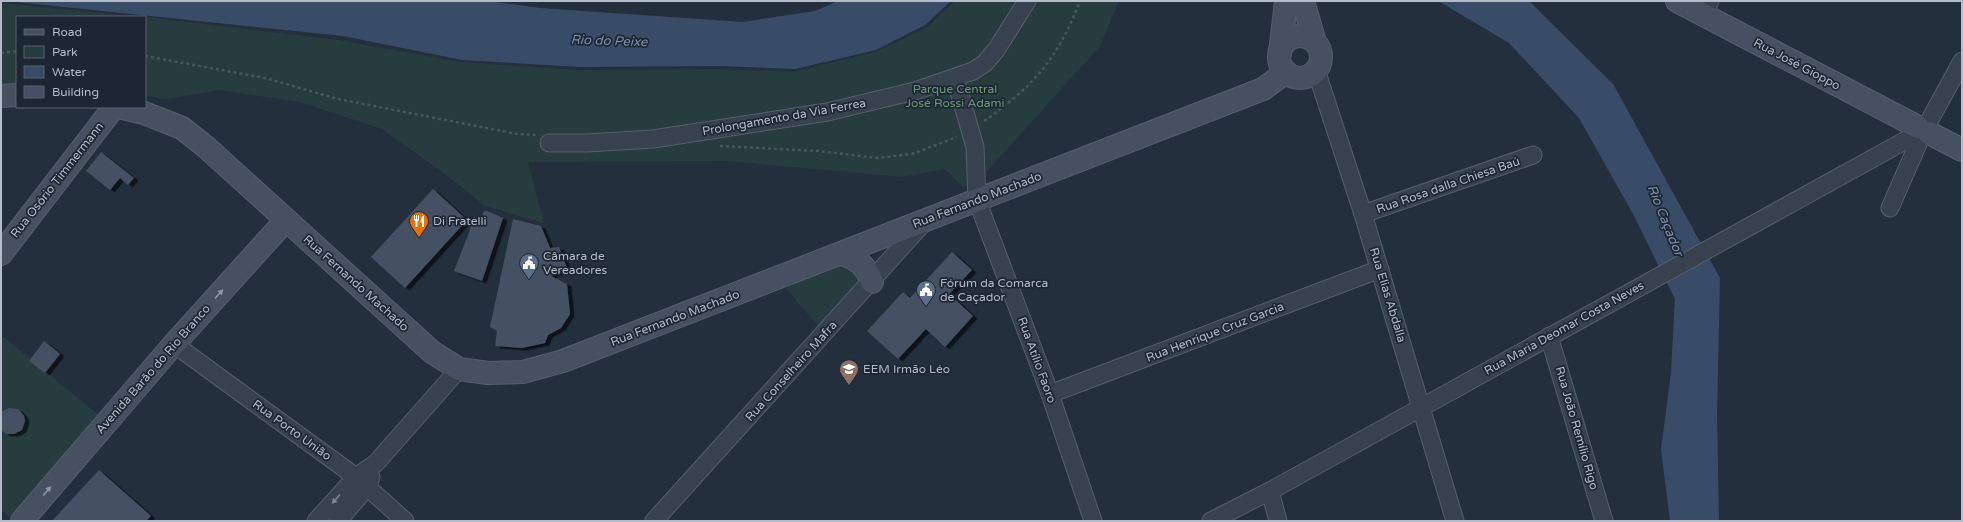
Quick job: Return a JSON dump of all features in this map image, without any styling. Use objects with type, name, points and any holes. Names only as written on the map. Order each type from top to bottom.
[{"type":"main road","points":[[1286,1],[1283,63],[1298,78],[1304,77],[1316,70],[1319,65],[1320,53],[1315,42],[1303,1]]},
{"type":"main road","name":"Rua José Gioppo","points":[[1677,1],[1706,8],[1922,131],[1962,150]]},
{"type":"main road","points":[[1283,63],[1286,42],[1297,37],[1304,37],[1315,42]]},
{"type":"main road","name":"Rua Fernando Machado","points":[[123,108],[144,113],[182,128],[432,352],[459,370],[488,373],[522,372],[563,361],[1263,90],[1283,63]]},
{"type":"main road","points":[[1,96],[16,95]]},
{"type":"main road","name":"Rua Osório Timmermann","points":[[1,254],[113,108]]},
{"type":"main road","name":"Avenida Barão do Rio Branco","points":[[22,521],[174,344],[286,220]]},
{"type":"main road","points":[[842,254],[852,257],[861,263],[868,272],[872,282]]},
{"type":"street","name":"Prolongamento da Via Ferrea","points":[[545,139],[587,143],[653,139],[791,118],[877,101],[955,78],[973,71],[996,50],[1027,1]]},
{"type":"street","points":[[1890,208],[1922,131],[1962,61]]},
{"type":"street","name":"Rua Elias Abdalla","points":[[1316,70],[1380,269],[1455,521]]},
{"type":"street","name":"Rua Atílio Faoro","points":[[955,78],[970,130],[976,161],[975,178],[977,200],[1050,394],[1093,521]]},
{"type":"street","name":"Rua Maria Deomar Costa Neves","points":[[1211,521],[1270,491],[1922,131]]},
{"type":"street","name":"Rua Rosa dalla Chiesa Baú","points":[[1363,214],[1532,156]]},
{"type":"street","name":"Rua Conselheiro Mafra","points":[[654,521],[872,282],[926,220]]},
{"type":"street","name":"Rua Henrique Cruz Garcia","points":[[1050,394],[1380,269]]},
{"type":"street","name":"Rua João Remílio Rigo","points":[[1549,336],[1604,521]]},
{"type":"street","name":"Rua Porto União","points":[[174,344],[362,482],[405,521]]},
{"type":"street","points":[[338,521],[362,482],[376,463],[459,370]]},
{"type":"street","points":[[316,521],[362,482]]},
{"type":"street","points":[[1270,491],[1278,521]]},
{"type":"path","points":[[714,145],[820,152],[877,158],[912,154],[952,140],[970,130],[1016,98],[1047,66],[1070,29],[1080,1]]},
{"type":"path","points":[[1,53],[16,51]]},
{"type":"path","points":[[146,56],[265,78],[345,100],[545,139]]},
{"type":"green space","name":"Parque Central José Rossi Adami","points":[[955,1],[1119,1],[1100,46],[982,177],[964,188],[945,169],[902,177],[728,161],[528,162],[544,223],[485,206],[449,177],[382,129],[300,102],[219,90],[167,99],[146,96],[146,17],[338,40],[461,62],[577,70],[714,69],[794,72],[875,52],[926,28]]},
{"type":"green space","points":[[1,3],[130,16],[16,16],[16,84],[1,85]]},
{"type":"green space","points":[[842,262],[856,263],[861,285],[820,328],[786,288]]},
{"type":"green space","points":[[1,335],[101,417],[15,521],[1,510]]},
{"type":"water","name":"Rio do Peixe","points":[[7,1],[489,1],[540,8],[743,22],[815,11],[838,1],[951,1],[925,25],[876,50],[795,69],[720,66],[581,67],[462,60],[343,36]]},
{"type":"water","name":"Rio Caçador","points":[[1434,1],[1529,1],[1613,84],[1720,278],[1717,415],[1719,521],[1670,521],[1661,450],[1671,372],[1675,299],[1633,214],[1579,118],[1509,43],[1440,2]]},
{"type":"building","points":[[101,152],[134,178],[128,185],[120,178],[110,190],[86,171]]},
{"type":"building","name":"Di Fratelli","points":[[433,189],[467,220],[405,288],[371,257]]},
{"type":"building","points":[[485,210],[503,218],[482,281],[454,271],[470,230],[471,220],[476,217],[480,219]]},
{"type":"building","name":"Câmara de Vereadores","points":[[513,219],[541,226],[550,248],[559,247],[567,268],[551,276],[567,284],[570,314],[561,328],[548,335],[545,343],[522,348],[495,346],[497,331],[490,327]]},
{"type":"building","name":"Fórum da Comarca de Caçador","points":[[952,252],[972,270],[949,294],[973,316],[945,347],[926,329],[898,359],[867,331],[903,292],[910,298]]},
{"type":"building","points":[[44,341],[60,354],[45,373],[29,361]]},
{"type":"building","points":[[9,408],[18,409],[24,416],[25,421],[22,430],[14,434],[6,434],[1,430],[1,412]]},
{"type":"building","points":[[99,470],[151,516],[146,521],[52,521]]},
{"type":"place","name":"Di Fratelli","points":[[419,238]]},
{"type":"place","name":"Câmara de Vereadores","points":[[529,280]]},
{"type":"place","name":"Fórum da Comarca de Caçador","points":[[926,307]]},
{"type":"place","name":"EEM Irmão Léo","points":[[849,386]]}]
